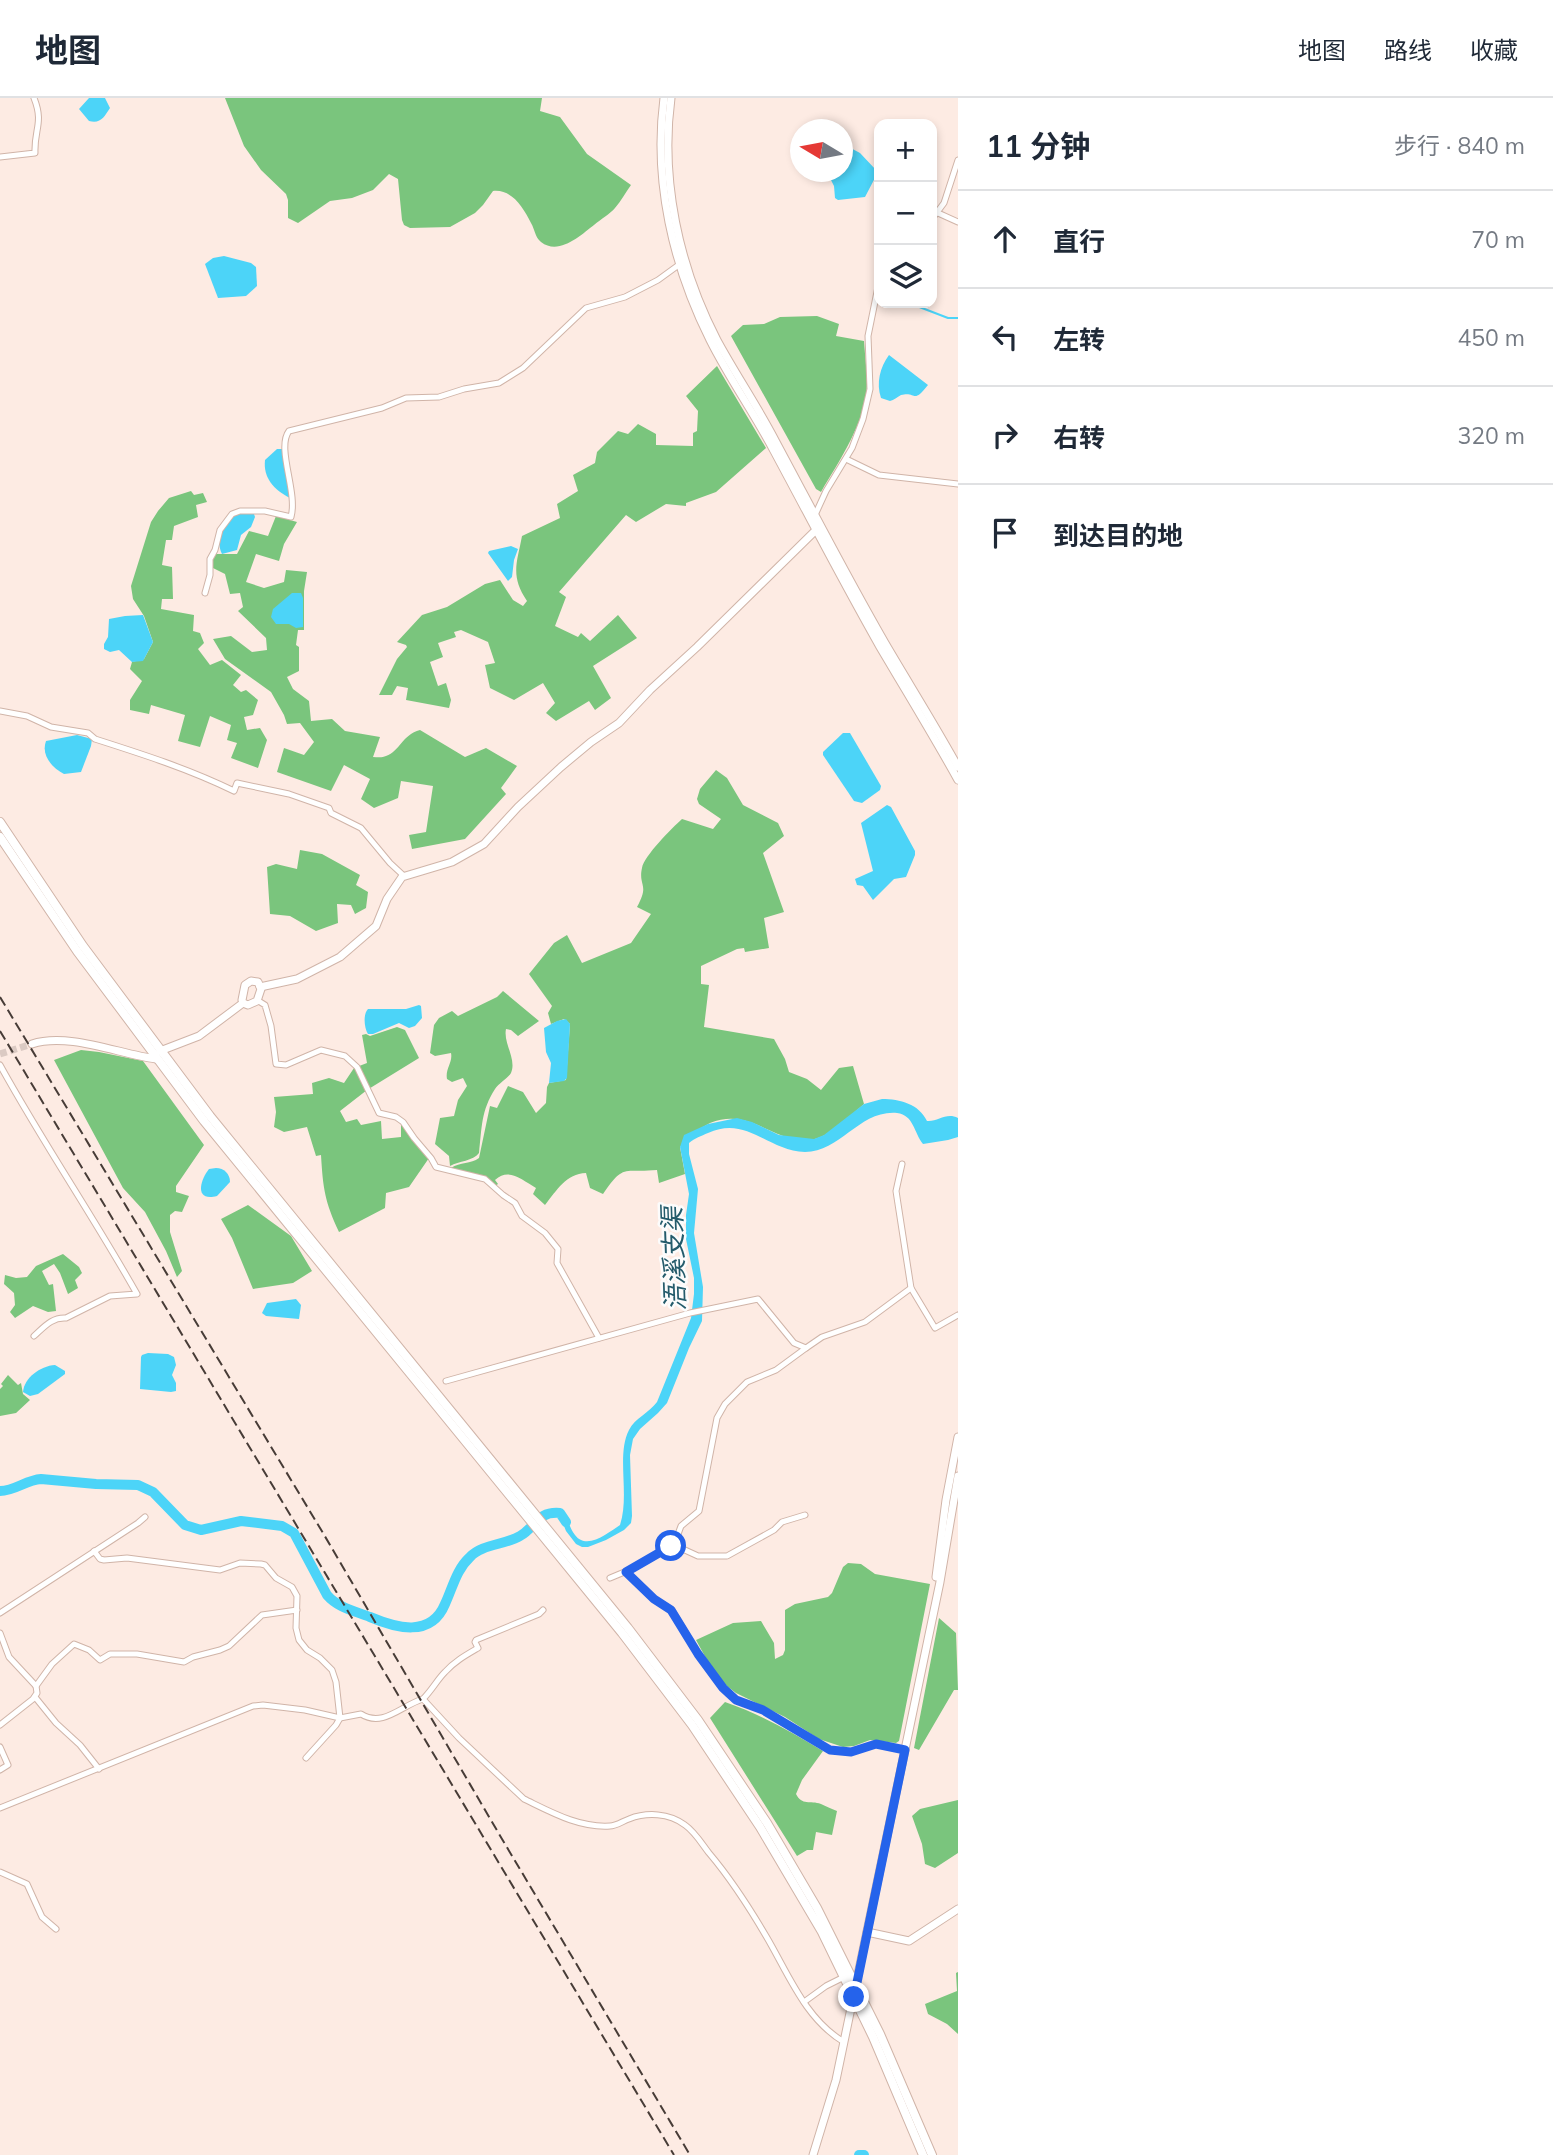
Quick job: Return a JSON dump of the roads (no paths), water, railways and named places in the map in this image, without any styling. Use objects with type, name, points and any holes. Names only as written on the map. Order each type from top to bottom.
[{"type":"main road","points":[[664,98],[663,184],[670,228],[697,311],[880,646],[958,780]]},
{"type":"main road","points":[[671,98],[668,137],[670,184],[676,226],[687,267],[717,339],[958,767]]},
{"type":"main road","points":[[260,987],[296,979],[340,957],[376,926],[387,900],[404,876],[452,862],[488,841],[518,807],[561,767],[619,723],[816,530]]},
{"type":"main road","points":[[0,822],[204,1121],[526,1509],[646,1663],[716,1760],[789,1875],[844,1977],[888,2069],[923,2155]]},
{"type":"main road","points":[[0,837],[64,933],[158,1055]]},
{"type":"main road","points":[[258,982],[260,987],[257,1000],[251,1005],[243,1003],[247,983],[258,982]]},
{"type":"main road","points":[[32,1044],[47,1041],[82,1044],[158,1055],[199,1036],[243,1003]]},
{"type":"main road","points":[[932,1612],[946,1500],[958,1437]]},
{"type":"main road","points":[[814,2155],[831,2099],[854,1997],[940,1582],[958,1476]]},
{"type":"main road","points":[[545,1533],[664,1674],[723,1756],[796,1871],[856,1984],[895,2066],[932,2155]]},
{"type":"main road","points":[[867,1932],[909,1941],[958,1909]]},
{"type":"street","points":[[0,157],[35,153],[40,117],[34,98]]},
{"type":"street","points":[[958,160],[947,198],[938,213],[958,222]]},
{"type":"street","points":[[205,593],[210,575],[210,559],[220,530],[232,514],[240,511],[265,511],[291,517],[294,503],[284,443],[289,431],[382,408],[406,398],[439,397],[464,389],[499,383],[523,368],[586,308],[625,297],[658,280],[680,264]]},
{"type":"street","points":[[815,515],[860,428],[869,396],[867,342],[874,307]]},
{"type":"street","points":[[846,459],[879,475],[958,484]]},
{"type":"street","points":[[0,711],[27,716],[51,727],[88,733],[95,739],[148,755],[234,790],[237,783],[289,794],[329,808],[331,813],[361,828],[404,876]]},
{"type":"street","points":[[257,1000],[265,1005],[276,1064],[286,1065],[321,1050],[349,1058],[357,1067],[379,1113],[396,1117],[405,1123],[436,1167],[483,1177],[515,1203],[522,1216],[545,1233],[558,1249],[557,1264],[599,1338]]},
{"type":"street","points":[[0,1065],[32,1123],[137,1294],[104,1298],[66,1318],[52,1320],[34,1336]]},
{"type":"street","points":[[902,1164],[896,1191],[911,1288],[934,1328],[937,1329],[958,1315]]},
{"type":"street","points":[[610,1578],[674,1545],[681,1526],[699,1511],[717,1418],[725,1404],[747,1382],[776,1370],[822,1337],[865,1322],[911,1288]]},
{"type":"street","points":[[446,1381],[690,1313],[758,1299],[794,1343],[807,1348]]},
{"type":"street","points":[[674,1545],[698,1556],[727,1556],[774,1530],[782,1522],[805,1516]]},
{"type":"street","points":[[0,1613],[145,1517]]},
{"type":"street","points":[[94,1551],[104,1560],[127,1558],[220,1570],[240,1563],[263,1564],[272,1576],[296,1592],[296,1628],[302,1644],[332,1670],[340,1718],[306,1758]]},
{"type":"street","points":[[626,1572],[654,1599],[671,1610],[698,1654],[723,1688],[736,1700],[763,1710],[830,1750],[851,1752],[876,1744],[905,1750]]},
{"type":"street","points":[[0,1808],[253,1706],[305,1710],[340,1718],[361,1714],[383,1718],[423,1699],[459,1658],[478,1648],[476,1640],[543,1610]]},
{"type":"street","points":[[36,1686],[53,1662],[74,1644],[89,1650],[100,1660],[110,1654],[137,1654],[184,1662],[229,1646],[262,1615],[297,1611]]},
{"type":"street","points":[[0,1633],[9,1657],[36,1686],[37,1692],[35,1697],[0,1725]]},
{"type":"street","points":[[35,1697],[99,1769]]},
{"type":"street","points":[[423,1699],[459,1738],[531,1803],[570,1821],[585,1824],[613,1826],[640,1814],[653,1814],[677,1820],[687,1826],[730,1879],[804,2002],[830,2034],[844,2042]]},
{"type":"street","points":[[0,1747],[8,1765],[0,1770]]},
{"type":"street","points":[[0,1872],[27,1884],[42,1917],[56,1929]]},
{"type":"street","points":[[804,2002],[844,1977]]},
{"type":"water","points":[[89,98],[105,98],[110,108],[99,121],[89,121],[79,109]]},
{"type":"water","points":[[853,149],[874,168],[874,180],[865,197],[838,200],[835,198],[832,182],[853,182]]},
{"type":"water","points":[[224,256],[251,263],[256,267],[257,286],[246,296],[218,298],[205,264],[213,258]]},
{"type":"water","points":[[889,355],[928,385],[917,396],[906,394],[890,401],[881,398],[880,375]]},
{"type":"water","points":[[277,449],[283,449],[290,498],[275,487],[266,472],[265,460]]},
{"type":"water","points":[[238,513],[254,514],[255,517],[251,527],[241,535],[237,550],[222,554],[222,531]]},
{"type":"water","points":[[511,546],[518,549],[512,577],[508,581],[488,553]]},
{"type":"water","points":[[292,593],[301,593],[303,598],[303,627],[276,624],[271,617],[273,609]]},
{"type":"water","points":[[143,615],[153,642],[143,661],[132,662],[119,650],[110,652],[104,649],[109,619]]},
{"type":"water","points":[[843,733],[850,733],[881,786],[880,790],[862,803],[854,801],[823,755]]},
{"type":"water","points":[[77,735],[92,739],[91,746],[81,772],[64,774],[48,760],[46,741]]},
{"type":"water","points":[[887,805],[891,807],[915,855],[906,877],[894,879],[873,900],[863,886],[857,885],[855,879],[873,871],[861,823]]},
{"type":"water","points":[[419,1005],[422,1018],[415,1026],[409,1028],[399,1023],[368,1034],[365,1014],[368,1009],[406,1009]]},
{"type":"water","points":[[566,1019],[570,1024],[567,1078],[549,1083],[551,1063],[546,1052],[544,1028]]},
{"type":"water","points":[[882,1099],[908,1104],[919,1110],[927,1121],[950,1116],[958,1118],[958,1137],[923,1144],[907,1117],[897,1113],[872,1118],[829,1145],[805,1152],[779,1146],[734,1128],[708,1133],[689,1143],[689,1154],[698,1189],[694,1233],[703,1287],[702,1321],[667,1403],[633,1439],[630,1455],[631,1523],[624,1530],[588,1547],[576,1544],[566,1531],[560,1511],[575,1535],[586,1541],[598,1539],[620,1525],[624,1501],[625,1440],[632,1426],[657,1402],[691,1318],[694,1278],[686,1239],[689,1194],[680,1147],[684,1135],[708,1124],[737,1118],[779,1135],[814,1139],[824,1135],[864,1104]]},
{"type":"water","points":[[216,1168],[226,1172],[230,1182],[217,1196],[205,1196],[201,1189],[203,1179],[209,1169]]},
{"type":"water","points":[[296,1299],[301,1305],[299,1319],[266,1316],[262,1313],[267,1303]]},
{"type":"water","points":[[148,1353],[174,1357],[176,1365],[172,1375],[176,1391],[140,1389],[141,1357]]},
{"type":"water","points":[[55,1365],[65,1371],[65,1374],[38,1394],[30,1396],[23,1392],[26,1382],[34,1374]]},
{"type":"waterway","points":[[922,308],[948,318],[958,318]]},
{"type":"waterway","name":"浯溪支渠","points":[[0,1491],[41,1479],[138,1485],[153,1492],[185,1525],[201,1530],[241,1521],[282,1526],[294,1533],[331,1599],[347,1609],[401,1627],[422,1626],[439,1615],[461,1567],[475,1553],[520,1536],[546,1514],[560,1513],[566,1522]]},
{"type":"waterway","points":[[859,2155],[864,2155]]},
{"type":"tunnel","points":[[0,1054],[32,1044]]},
{"type":"railway","points":[[0,997],[323,1533],[690,2155]]},
{"type":"railway","points":[[0,1031],[674,2155]]}]
